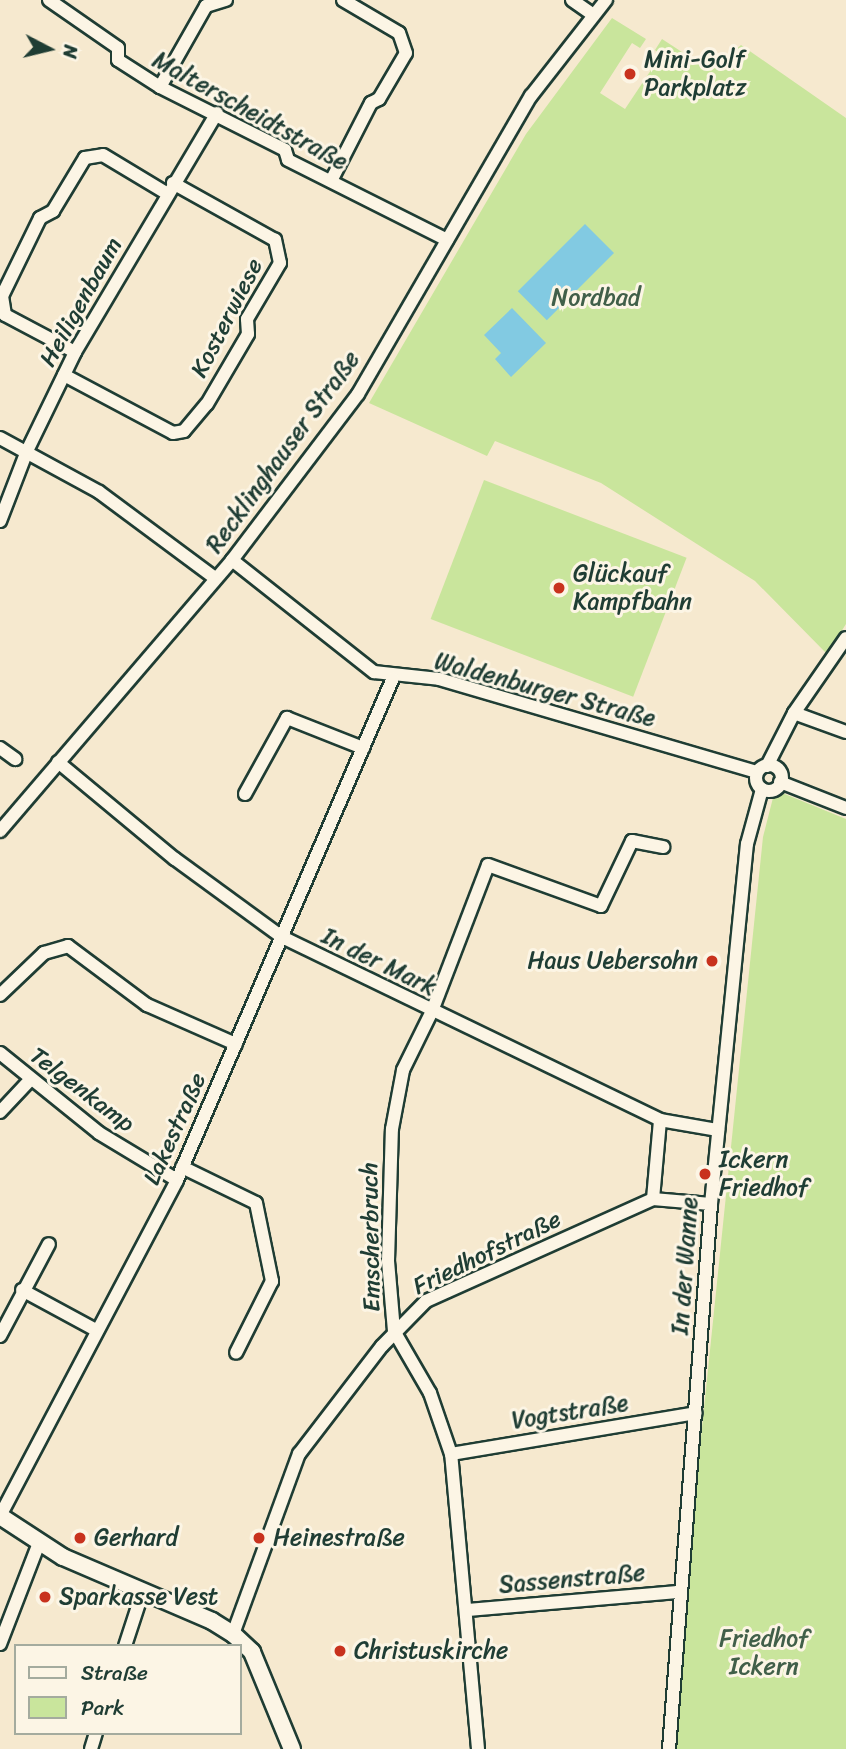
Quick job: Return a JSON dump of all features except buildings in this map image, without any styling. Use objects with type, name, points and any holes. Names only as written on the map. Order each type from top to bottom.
[{"type":"main road","points":[[0,1516],[39,1543],[80,1566],[143,1591],[233,1634],[252,1652],[292,1749]]},
{"type":"street","name":"Malterscheidtstraße","points":[[49,0],[118,48],[118,60],[160,87],[190,105],[198,104],[216,113],[331,181],[447,240]]},
{"type":"street","points":[[160,87],[206,6],[226,0]]},
{"type":"street","points":[[331,181],[371,103],[379,99],[405,53],[399,33],[342,0]]},
{"type":"street","points":[[572,0],[592,14]]},
{"type":"street","name":"Recklinghauser Straße","points":[[0,831],[232,560],[358,394],[531,96],[592,14],[606,0]]},
{"type":"street","name":"Heiligenbaum","points":[[0,521],[27,451],[75,352],[169,188],[216,113]]},
{"type":"street","name":"Kosterwiese","points":[[64,375],[173,433],[184,431],[207,404],[248,334],[247,319],[280,263],[275,240],[103,155],[85,158],[53,212],[40,218],[2,296],[5,315],[75,352]]},
{"type":"street","points":[[0,438],[99,492],[215,578]]},
{"type":"street","name":"Waldenburger Straße","points":[[232,560],[360,665],[393,678],[439,679],[762,769]]},
{"type":"street","points":[[762,769],[779,772],[780,782],[773,790],[762,789],[762,769],[794,713],[840,658],[846,638]]},
{"type":"street","name":"Lakestraße","points":[[0,1516],[177,1180],[393,678]]},
{"type":"street","points":[[794,713],[846,732]]},
{"type":"street","points":[[245,794],[287,718],[363,748]]},
{"type":"street","points":[[0,748],[15,759]]},
{"type":"street","name":"In der Mark","points":[[58,762],[175,859],[282,937],[660,1120],[718,1130]]},
{"type":"street","points":[[780,782],[842,807]]},
{"type":"street","name":"In der Wanne","points":[[669,1749],[710,1204],[747,844],[762,789]]},
{"type":"street","name":"Emscherbruch","points":[[478,1749],[468,1610],[451,1454],[430,1393],[394,1331],[388,1261],[392,1129],[403,1070],[432,1011],[488,865],[601,906],[632,841],[663,847]]},
{"type":"street","points":[[0,995],[44,953],[68,946],[147,1005],[236,1044]]},
{"type":"street","name":"Telgenkamp","points":[[0,1053],[30,1080],[99,1133],[177,1180]]},
{"type":"street","points":[[0,1112],[30,1080]]},
{"type":"street","points":[[653,1199],[660,1120]]},
{"type":"street","points":[[183,1167],[256,1203],[272,1281],[236,1353]]},
{"type":"street","name":"Friedhofstraße","points":[[233,1634],[299,1454],[394,1331],[426,1301],[653,1199],[710,1204]]},
{"type":"street","points":[[0,1336],[22,1290],[49,1244]]},
{"type":"street","points":[[22,1290],[96,1330]]},
{"type":"street","name":"Vogtstraße","points":[[451,1454],[696,1413]]},
{"type":"street","points":[[0,1644],[39,1543]]},
{"type":"street","points":[[126,1644],[143,1591]]},
{"type":"street","name":"Sassenstraße","points":[[468,1610],[680,1592]]},
{"type":"green space","name":"Nordbad","points":[[612,18],[646,39],[640,48],[632,43],[600,93],[625,109],[661,55],[655,50],[662,39],[711,71],[741,45],[846,118],[846,624],[827,654],[755,581],[601,483],[495,441],[487,456],[369,403],[526,134]]},
{"type":"green space","name":"Glückauf Kampfbahn","points":[[484,480],[687,558],[633,697],[431,619]]},
{"type":"green space","name":"Friedhof Ickern","points":[[775,790],[846,819],[846,1749],[676,1749],[684,1602],[763,837]]},
{"type":"water","points":[[585,224],[614,253],[547,320],[518,291]]},
{"type":"water","points":[[512,308],[546,343],[511,377],[495,359],[501,353],[484,335]]},
{"type":"place","name":"Mini-Golf Parkplatz","points":[[630,74]]},
{"type":"place","name":"Glückauf Kampfbahn","points":[[559,588]]},
{"type":"place","name":"Haus Uebersohn","points":[[712,961]]},
{"type":"place","name":"Ickern Friedhof","points":[[705,1174]]},
{"type":"place","name":"Gerhard","points":[[80,1538]]},
{"type":"place","name":"Heinestraße","points":[[259,1538]]},
{"type":"place","name":"Sparkasse Vest","points":[[45,1597]]},
{"type":"place","name":"Christuskirche","points":[[340,1651]]}]
